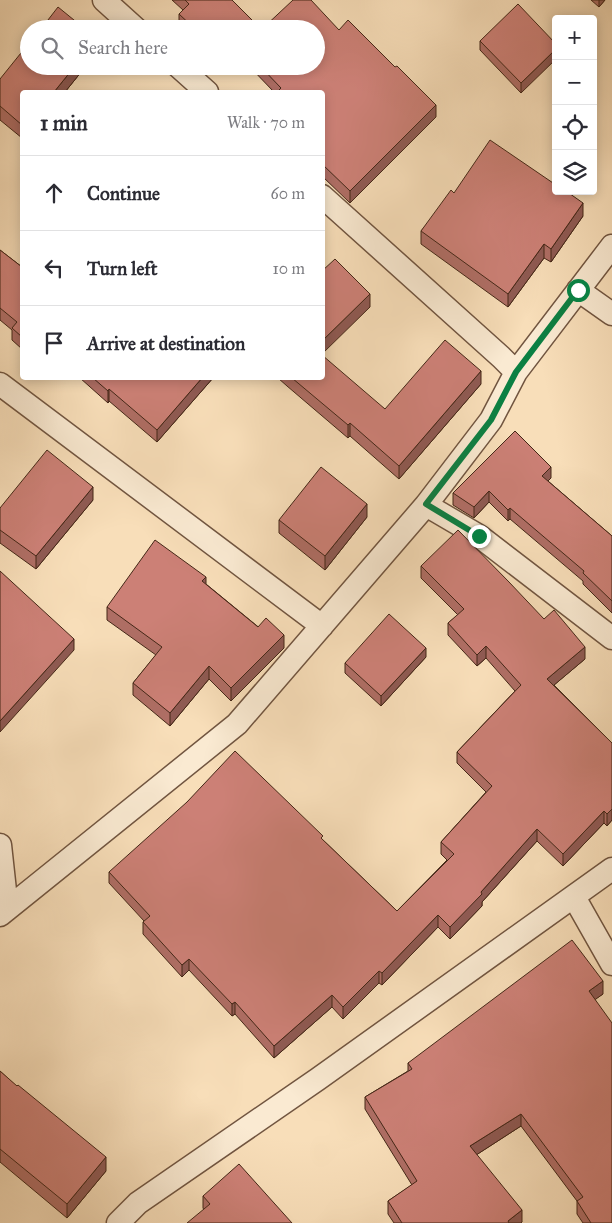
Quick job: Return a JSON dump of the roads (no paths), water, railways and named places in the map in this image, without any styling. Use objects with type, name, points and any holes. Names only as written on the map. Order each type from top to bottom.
[{"type":"street","points":[[104,0],[126,20]]},
{"type":"street","points":[[188,75],[205,90]]},
{"type":"street","points":[[325,199],[494,350],[516,372]]},
{"type":"street","points":[[3,912],[237,724],[426,504],[491,420],[516,372],[612,246]]},
{"type":"street","points":[[578,290],[612,314]]},
{"type":"street","points":[[0,384],[322,626]]},
{"type":"street","points":[[426,504],[479,536],[612,638]]},
{"type":"street","points":[[0,845],[3,912]]},
{"type":"street","points":[[118,1223],[138,1203],[318,1079],[612,869]]},
{"type":"street","points":[[574,897],[612,964]]}]
